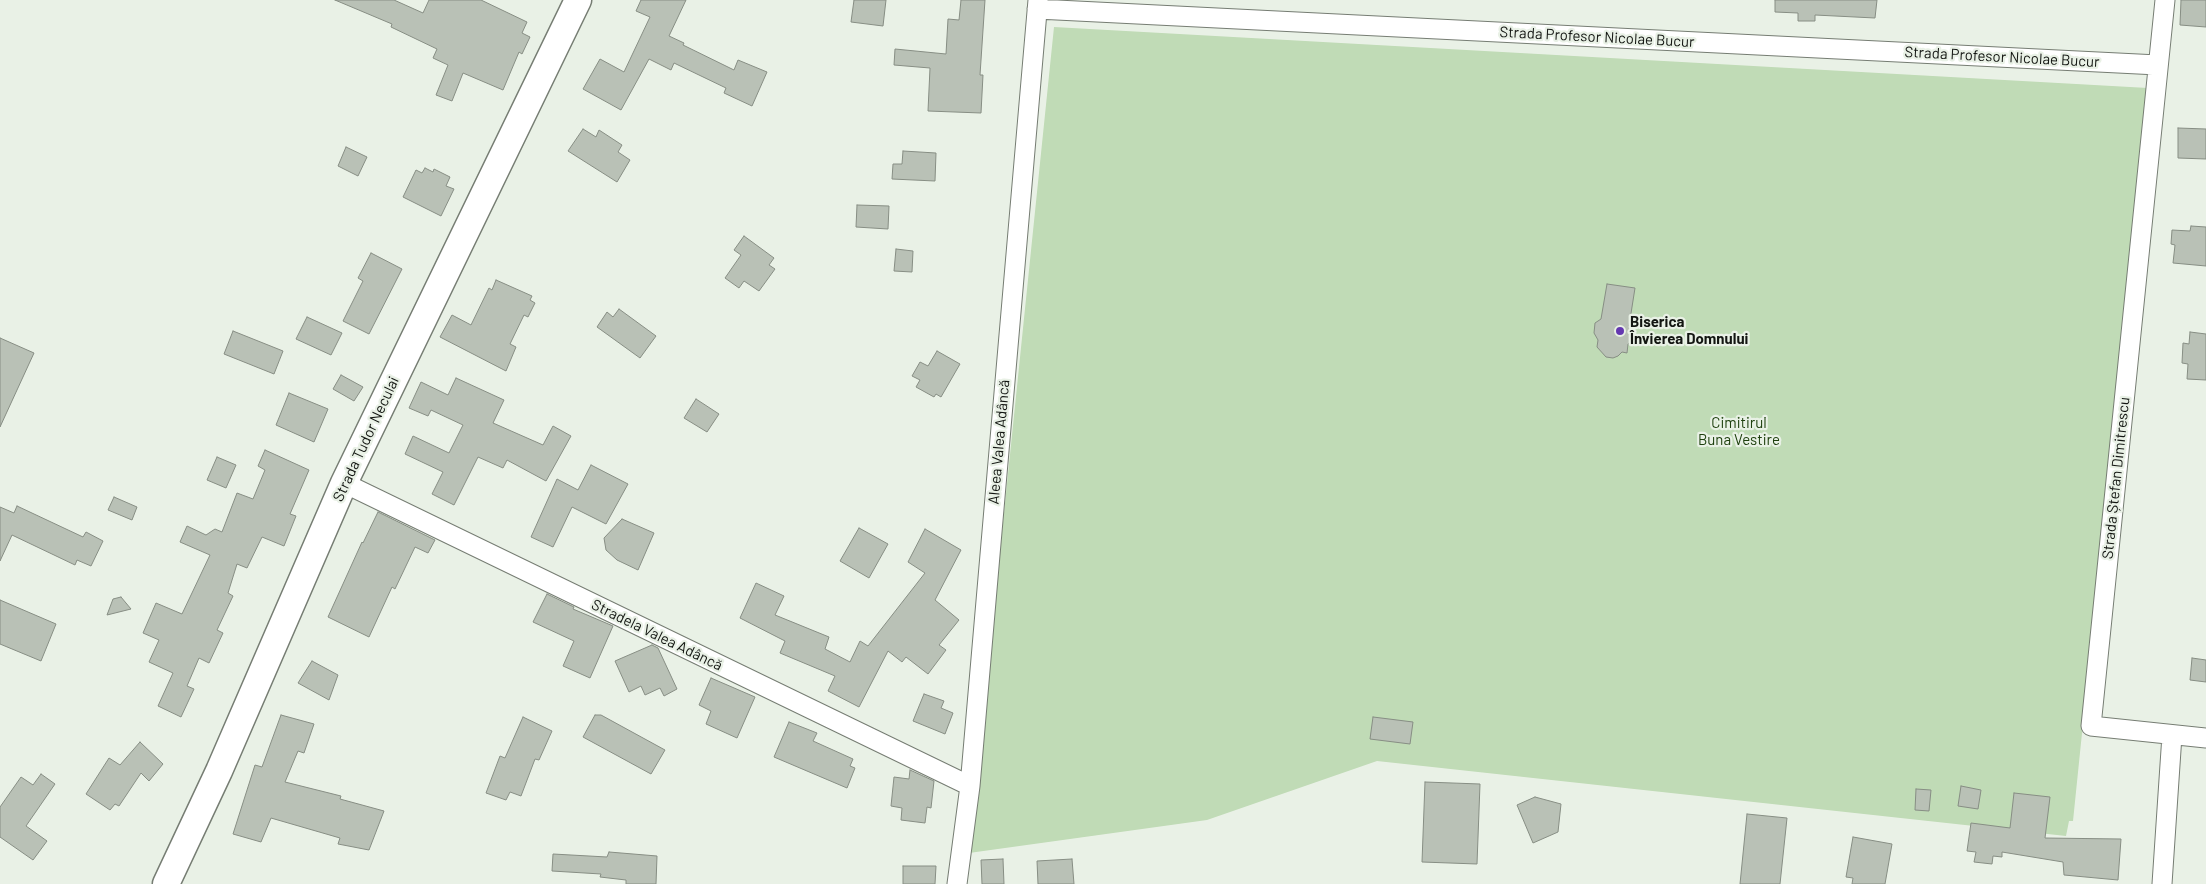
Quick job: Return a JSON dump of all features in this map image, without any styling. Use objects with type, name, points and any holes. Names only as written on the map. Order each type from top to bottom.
[{"type":"street","name":"Strada Tudor Neculai","points":[[166,884],[219,771],[344,483],[578,0]]},
{"type":"street","name":"Strada Ștefan Dimitrescu","points":[[2165,0],[2091,726],[2172,735]]},
{"type":"street","name":"Strada Profesor Nicolae Bucur","points":[[1037,4],[2158,65]]},
{"type":"street","name":"Aleea Valea Adâncă","points":[[957,884],[970,786],[1037,4]]},
{"type":"street","name":"Stradela Valea Adâncă","points":[[344,483],[970,786]]},
{"type":"street","points":[[2162,884],[2172,735],[2206,738]]},
{"type":"green space","name":"Cimitirul Buna Vestire","points":[[1054,27],[2148,88],[2073,821],[2069,821],[2066,836],[1377,761],[1207,820],[969,853]]},
{"type":"building","points":[[335,0],[394,0],[423,13],[429,0],[481,0],[527,22],[522,33],[530,37],[522,54],[519,52],[503,90],[463,73],[452,101],[436,95],[448,65],[433,58],[437,49],[391,27],[392,24]]},
{"type":"building","points":[[641,0],[686,0],[669,36],[734,70],[738,60],[767,72],[752,106],[724,93],[726,88],[674,63],[671,70],[649,59],[621,110],[583,89],[600,59],[624,72],[650,17],[636,11]]},
{"type":"building","points":[[854,0],[886,0],[883,26],[851,22]]},
{"type":"building","points":[[961,0],[985,0],[980,75],[983,75],[981,113],[928,111],[930,68],[894,65],[895,49],[946,54],[948,19],[959,20]]},
{"type":"building","points":[[1775,0],[1877,0],[1875,18],[1815,15],[1815,21],[1798,21],[1798,13],[1775,12]]},
{"type":"building","points":[[2181,0],[2206,0],[2206,27],[2180,25]]},
{"type":"building","points":[[2178,128],[2206,129],[2206,159],[2178,158]]},
{"type":"building","points":[[583,129],[596,137],[599,130],[622,145],[618,152],[630,160],[617,182],[568,151]]},
{"type":"building","points":[[346,147],[367,157],[358,176],[338,166]]},
{"type":"building","points":[[903,151],[936,153],[935,181],[892,179],[893,164],[902,164]]},
{"type":"building","points":[[425,168],[433,172],[434,169],[450,177],[446,186],[454,189],[441,216],[403,197],[416,170],[422,173]]},
{"type":"building","points":[[857,205],[889,206],[888,229],[856,227]]},
{"type":"building","points":[[2191,226],[2206,227],[2206,266],[2173,263],[2175,245],[2171,244],[2172,230],[2190,231]]},
{"type":"building","points":[[744,236],[774,258],[769,265],[775,269],[759,291],[744,281],[739,288],[725,278],[741,255],[734,250]]},
{"type":"building","points":[[896,249],[913,251],[912,272],[894,271]]},
{"type":"building","points":[[371,253],[402,269],[369,334],[343,321],[363,281],[358,278]]},
{"type":"building","points":[[496,280],[532,296],[530,300],[535,303],[528,317],[524,315],[510,344],[516,347],[506,371],[440,337],[452,315],[471,325],[489,288],[492,290]]},
{"type":"building","points":[[1607,284],[1635,288],[1629,326],[1634,332],[1634,340],[1628,344],[1627,353],[1622,352],[1613,358],[1606,357],[1597,347],[1598,340],[1594,333],[1595,323],[1601,319]]},
{"type":"building","points":[[619,309],[656,336],[640,358],[597,327],[607,312],[613,317]]},
{"type":"building","points":[[307,317],[342,333],[331,355],[296,339]]},
{"type":"building","points":[[233,331],[283,351],[274,374],[224,354]]},
{"type":"building","points":[[2190,332],[2206,334],[2206,380],[2187,379],[2188,364],[2182,363],[2183,343],[2189,344]]},
{"type":"building","points":[[0,338],[34,353],[0,427]]},
{"type":"building","points":[[937,351],[960,364],[941,397],[936,394],[934,397],[916,387],[920,380],[912,376],[920,362],[928,366]]},
{"type":"building","points":[[341,375],[363,387],[354,401],[333,389]]},
{"type":"building","points":[[456,378],[504,400],[493,423],[543,445],[553,426],[571,436],[546,481],[507,460],[503,468],[478,457],[454,505],[432,494],[443,472],[405,454],[413,436],[449,453],[463,425],[431,410],[428,416],[409,408],[421,382],[448,395]]},
{"type":"building","points":[[289,393],[328,409],[314,442],[276,425]]},
{"type":"building","points":[[696,399],[719,414],[707,432],[684,418]]},
{"type":"building","points":[[265,450],[309,470],[290,514],[296,516],[284,546],[262,537],[247,568],[237,564],[228,593],[233,596],[217,630],[223,633],[209,663],[199,658],[187,686],[194,689],[181,717],[158,706],[173,673],[149,662],[159,640],[143,633],[156,603],[182,614],[210,555],[180,542],[187,526],[206,535],[215,529],[222,532],[237,493],[253,499],[265,470],[258,466]]},
{"type":"building","points":[[217,457],[236,465],[226,488],[207,480]]},
{"type":"building","points":[[591,465],[628,484],[606,524],[572,507],[553,547],[531,537],[557,479],[578,490]]},
{"type":"building","points":[[114,497],[137,507],[132,520],[108,510]]},
{"type":"building","points":[[17,506],[83,537],[86,532],[103,541],[91,566],[77,560],[75,565],[12,535],[0,561],[0,507],[14,513]]},
{"type":"building","points":[[378,512],[435,540],[428,553],[415,547],[395,589],[392,587],[369,637],[328,617],[362,542]]},
{"type":"building","points":[[622,519],[654,533],[638,570],[617,560],[606,550],[604,538]]},
{"type":"building","points":[[859,528],[888,544],[869,578],[840,561]]},
{"type":"building","points":[[925,529],[961,550],[935,600],[959,620],[939,645],[946,650],[928,674],[906,657],[902,662],[888,651],[859,707],[828,691],[835,676],[780,653],[785,641],[740,618],[756,583],[784,596],[775,615],[829,637],[825,649],[850,662],[860,641],[868,646],[925,573],[908,562]]},
{"type":"building","points":[[547,594],[574,607],[573,609],[613,626],[590,678],[563,666],[574,641],[533,622]]},
{"type":"building","points":[[121,597],[131,609],[107,615],[113,599]]},
{"type":"building","points":[[0,600],[56,624],[41,661],[0,644]]},
{"type":"building","points":[[652,645],[658,648],[677,689],[664,696],[660,688],[645,695],[641,686],[629,692],[615,661]]},
{"type":"building","points":[[2192,658],[2206,660],[2206,682],[2190,680]]},
{"type":"building","points":[[312,661],[338,675],[329,700],[298,683]]},
{"type":"building","points":[[711,678],[755,697],[737,738],[706,724],[711,711],[699,705]]},
{"type":"building","points":[[924,694],[944,701],[941,708],[953,713],[945,734],[913,721]]},
{"type":"building","points":[[281,715],[314,724],[304,753],[298,751],[285,782],[341,796],[340,799],[384,811],[369,850],[338,844],[340,838],[271,818],[261,842],[233,834],[255,765],[262,767]]},
{"type":"building","points":[[595,715],[601,715],[665,750],[651,774],[583,737]]},
{"type":"building","points":[[523,717],[552,731],[539,760],[535,759],[521,796],[510,792],[506,800],[486,793],[500,756],[505,758]]},
{"type":"building","points":[[1373,717],[1413,722],[1410,744],[1370,739]]},
{"type":"building","points":[[789,722],[817,733],[813,741],[853,759],[850,766],[855,768],[847,788],[774,757]]},
{"type":"building","points":[[140,742],[163,764],[149,781],[141,773],[119,806],[115,804],[110,810],[86,794],[109,758],[120,765]]},
{"type":"building","points":[[910,770],[934,781],[931,808],[927,807],[925,823],[901,820],[902,808],[891,806],[894,777],[909,779]]},
{"type":"building","points":[[41,774],[55,784],[26,826],[47,841],[33,860],[0,837],[0,807],[21,777],[33,785]]},
{"type":"building","points":[[1425,782],[1480,784],[1477,864],[1422,862]]},
{"type":"building","points":[[1961,786],[1981,790],[1978,809],[1958,806]]},
{"type":"building","points":[[1916,789],[1931,790],[1929,811],[1915,810]]},
{"type":"building","points":[[2014,793],[2050,797],[2045,838],[2121,839],[2118,880],[2064,875],[2063,862],[2002,852],[2002,857],[1993,856],[1992,864],[1974,862],[1976,852],[1967,851],[1971,823],[2010,828]]},
{"type":"building","points":[[1535,797],[1561,804],[1558,832],[1533,843],[1517,805]]},
{"type":"building","points":[[1747,814],[1787,818],[1780,884],[1740,884]]},
{"type":"building","points":[[1853,837],[1892,844],[1885,884],[1852,884],[1853,878],[1846,877]]},
{"type":"building","points":[[609,852],[657,856],[656,884],[626,884],[626,880],[600,877],[601,874],[552,871],[553,854],[607,857]]},
{"type":"building","points":[[1003,859],[1004,884],[982,884],[981,860]]},
{"type":"building","points":[[1072,859],[1074,884],[1038,884],[1037,861]]},
{"type":"building","points":[[903,866],[936,866],[935,884],[903,884]]},
{"type":"place","name":"Biserica Învierea Domnului","points":[[1620,331]]}]
